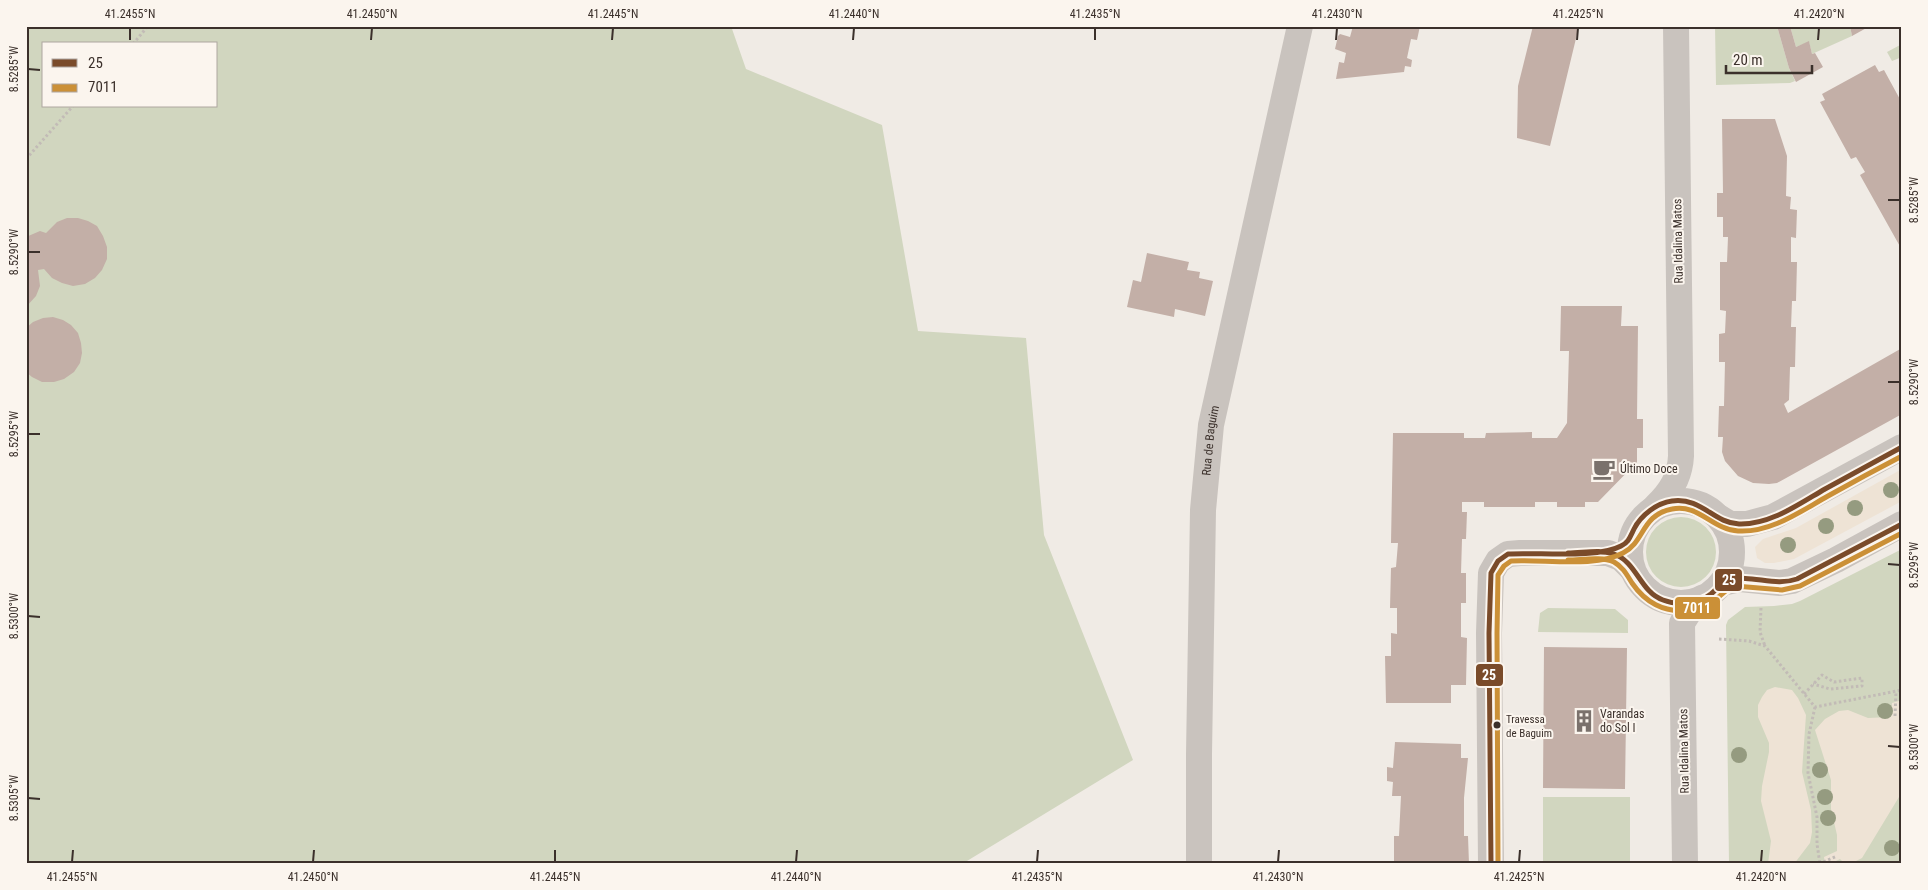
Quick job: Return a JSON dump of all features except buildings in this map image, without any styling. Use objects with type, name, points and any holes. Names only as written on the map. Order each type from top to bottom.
[{"type":"street","name":"Rua de Baguim","points":[[1199,864],[1199,754],[1204,510],[1211,425],[1300,26]]},
{"type":"street","name":"Rua Idalina Matos","points":[[1656,506],[1666,498],[1672,488],[1680,467],[1681,456],[1676,26]]},
{"type":"street","points":[[1599,553],[1617,549],[1628,541],[1643,517],[1656,506],[1673,501],[1690,501],[1714,513],[1730,524],[1747,524],[1773,517],[1902,447]]},
{"type":"street","name":"Rua Idalina Matos","points":[[1681,456],[1685,478],[1690,488],[1714,513]]},
{"type":"street","points":[[1712,591],[1730,568],[1732,551],[1729,533],[1714,513]]},
{"type":"street","points":[[1491,864],[1490,573],[1498,561],[1508,554],[1540,552],[1608,553],[1621,558],[1632,569],[1637,579],[1648,592],[1660,600],[1678,604],[1695,602],[1712,591],[1740,579],[1780,583],[1792,581],[1836,560],[1902,524]]},
{"type":"street","points":[[1632,569],[1629,547],[1633,534]]},
{"type":"street","name":"Rua Idalina Matos","points":[[1685,864],[1682,623],[1693,606],[1712,591]]},
{"type":"street","name":"Rua Idalina Matos","points":[[1660,600],[1674,612],[1680,625],[1682,639]]},
{"type":"path","points":[[135,42],[148,26]]},
{"type":"path","points":[[26,159],[71,108]]},
{"type":"path","points":[[1762,602],[1760,632],[1765,646],[1814,707],[1809,734],[1808,773],[1817,817],[1819,864],[1837,856]]},
{"type":"path","points":[[1719,639],[1749,641],[1765,646]]},
{"type":"path","points":[[1804,694],[1813,684],[1822,675],[1834,682],[1862,678],[1862,686],[1830,689],[1813,684]]},
{"type":"path","points":[[1814,707],[1902,690]]},
{"type":"path","points":[[1895,716],[1896,691]]},
{"type":"green space","points":[[26,26],[731,26],[746,69],[882,125],[918,331],[1026,338],[1044,535],[1133,760],[962,864],[26,864]]},
{"type":"green space","points":[[1715,26],[1777,26],[1789,68],[1795,81],[1790,83],[1716,85]]},
{"type":"green space","points":[[1790,26],[1850,26],[1852,36],[1812,54],[1809,42],[1796,47]]},
{"type":"green space","points":[[1902,44],[1902,57],[1892,61],[1887,52]]},
{"type":"green space","points":[[1681,517],[1694,520],[1706,527],[1713,539],[1716,552],[1713,565],[1706,577],[1694,584],[1681,587],[1668,584],[1656,577],[1649,565],[1646,552],[1649,539],[1656,527],[1668,520]]},
{"type":"green space","points":[[1902,549],[1902,856],[1897,864],[1729,864],[1726,625],[1728,620],[1745,607],[1774,606],[1800,601]]},
{"type":"green space","points":[[1548,608],[1615,609],[1628,620],[1628,633],[1538,632],[1540,613]]},
{"type":"green space","points":[[1543,797],[1630,797],[1630,864],[1543,864]]},
{"type":"shaded area","points":[[1902,469],[1902,501],[1794,559],[1765,563],[1757,558],[1755,547],[1763,539],[1796,528]]},
{"type":"shaded area","points":[[1775,687],[1792,690],[1806,715],[1802,772],[1811,810],[1812,832],[1810,843],[1794,864],[1768,864],[1771,841],[1761,801],[1769,743],[1758,717],[1758,705],[1767,690]]},
{"type":"shaded area","points":[[1902,700],[1902,792],[1862,858],[1850,864],[1844,863],[1840,859],[1830,864],[1825,864],[1824,857],[1837,851],[1837,835],[1831,809],[1831,780],[1815,730],[1825,719],[1839,711],[1848,710],[1868,718],[1891,717],[1892,703]]},
{"type":"transit line","name":"25","points":[[1491,864],[1489,633],[1491,573],[1498,561],[1508,554],[1582,554],[1610,550],[1626,543],[1637,524],[1650,510],[1672,501],[1682,501],[1700,506],[1730,523],[1739,524],[1762,521],[1795,507],[1902,447]]},
{"type":"transit line","name":"7011","points":[[1498,864],[1498,575],[1504,566],[1511,561],[1584,562],[1612,558],[1630,548],[1654,517],[1672,509],[1690,510],[1729,530],[1750,531],[1774,525],[1902,456]]},
{"type":"transit line","name":"25","points":[[1568,553],[1597,551],[1614,554],[1628,563],[1655,596],[1669,602],[1688,603],[1706,597],[1721,584],[1729,580],[1746,578],[1780,582],[1797,579],[1902,524]]},
{"type":"transit line","name":"7011","points":[[1568,560],[1597,559],[1614,562],[1622,569],[1637,590],[1649,601],[1671,610],[1687,610],[1710,604],[1735,586],[1782,590],[1800,586],[1902,533]]},
{"type":"place","name":"Último Doce","points":[[1604,469]]},
{"type":"place","name":"Varandas do Sol I","points":[[1584,721]]},
{"type":"place","name":"Travessa de Baguim","points":[[1497,725]]}]
